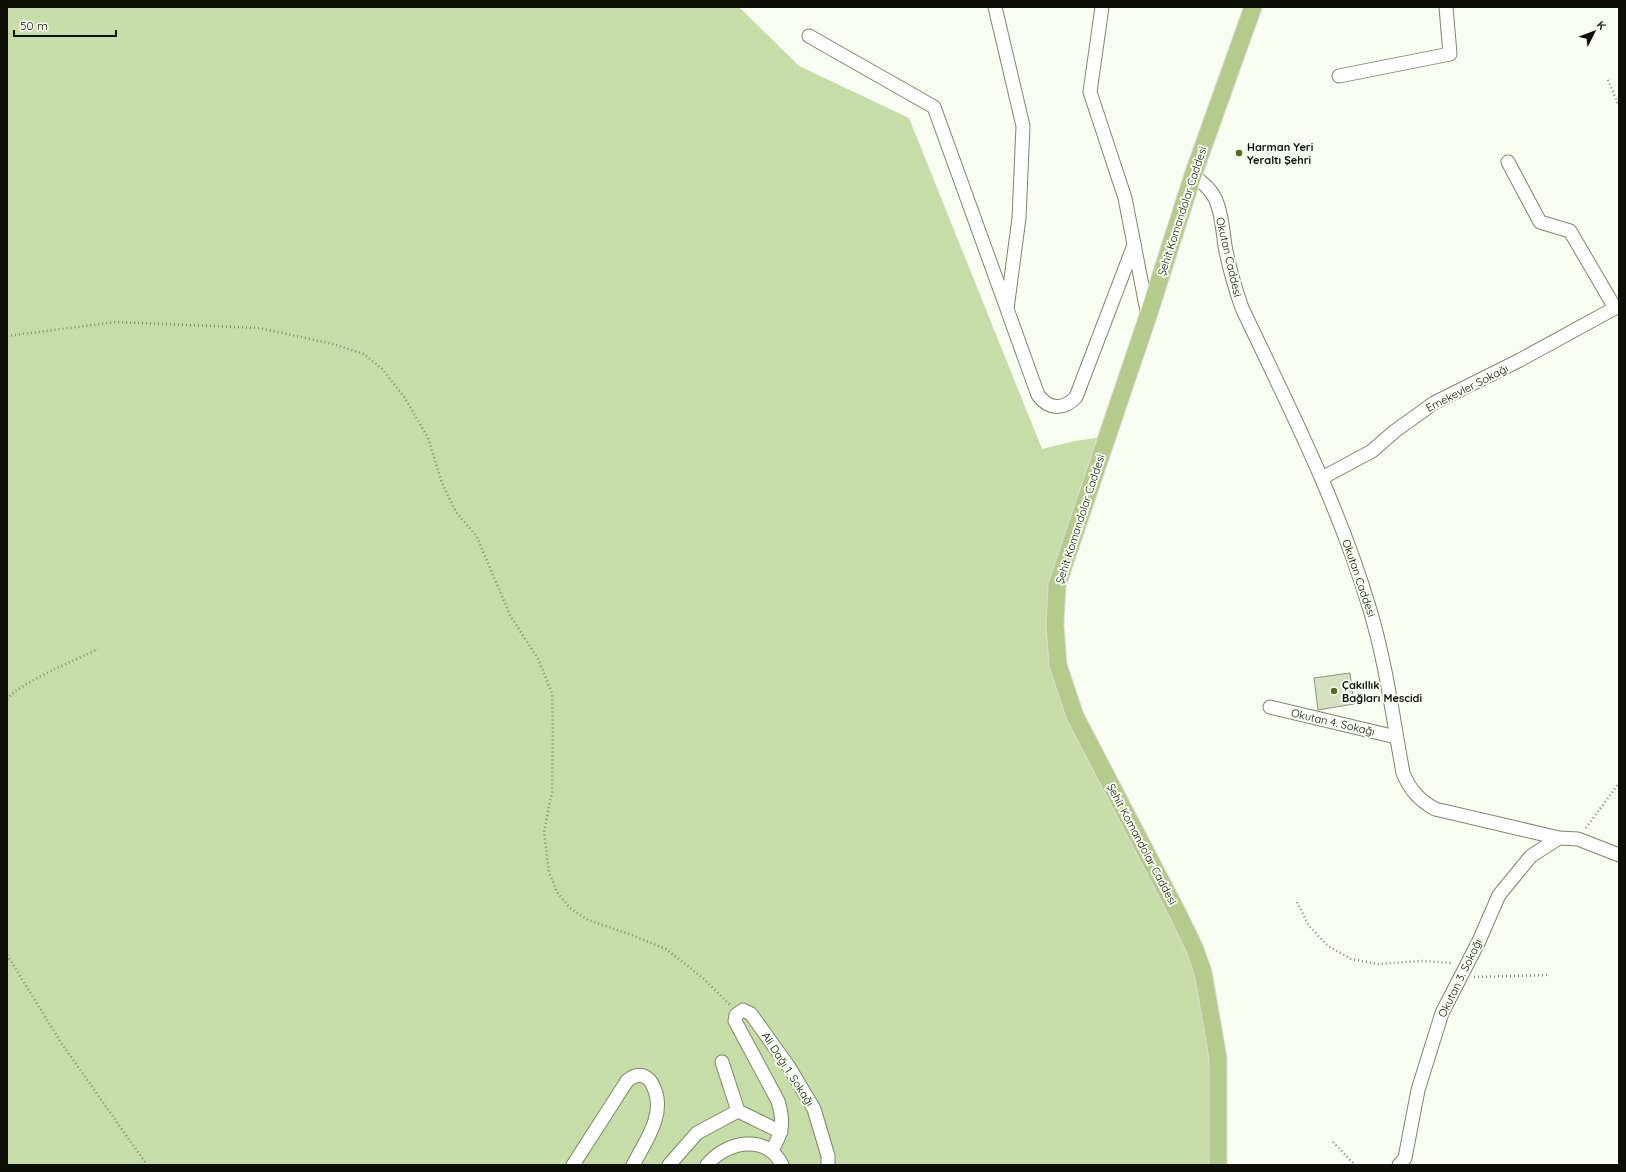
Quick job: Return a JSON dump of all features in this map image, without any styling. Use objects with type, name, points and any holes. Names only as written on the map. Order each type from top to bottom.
[{"type":"main road","name":"Şehit Komandolar Caddesi","points":[[1218,1165],[1218,1058],[1203,972],[1194,947],[1176,910],[1075,716],[1058,665],[1056,625],[1058,585],[1148,316],[1193,175],[1253,7]]},
{"type":"street","points":[[995,7],[1023,126],[1019,218],[1007,309]]},
{"type":"street","points":[[1102,7],[1090,92],[1125,198],[1148,316]]},
{"type":"street","points":[[1339,76],[1450,54],[1446,7]]},
{"type":"street","points":[[809,36],[934,107],[1038,395],[1042,402],[1049,406],[1064,406],[1071,403],[1076,397],[1134,246]]},
{"type":"street","points":[[1508,162],[1540,222],[1570,231],[1617,307]]},
{"type":"street","name":"Okutan Caddesi","points":[[1193,175],[1204,183],[1210,190],[1217,203],[1228,261],[1234,286],[1242,308],[1322,478],[1357,567],[1371,611],[1383,659],[1403,773],[1408,786],[1424,803],[1435,809],[1559,838],[1578,840],[1619,855]]},
{"type":"street","name":"Emekevler Sokağı","points":[[1322,478],[1372,451],[1395,431],[1434,403],[1520,360],[1617,307]]},
{"type":"street","name":"Okutan 4. Sokağı","points":[[1270,707],[1396,737]]},
{"type":"street","name":"Okutan 3. Sokağı","points":[[1399,1165],[1404,1158],[1418,1090],[1442,1012],[1460,978],[1499,895],[1530,856],[1559,838]]},
{"type":"street","name":"Ali Dağı 1. Sokağı","points":[[738,1012],[743,1010],[751,1014],[789,1067],[814,1110],[828,1156],[828,1165]]},
{"type":"street","points":[[738,1012],[735,1021],[778,1101],[782,1114],[781,1132],[772,1150]]},
{"type":"street","points":[[722,1062],[738,1111],[781,1132]]},
{"type":"street","points":[[573,1165],[627,1081],[636,1075],[650,1080],[656,1091],[658,1104],[656,1118],[634,1165]]},
{"type":"street","points":[[669,1165],[697,1133],[738,1111]]},
{"type":"street","points":[[707,1165],[713,1157],[728,1148],[744,1144],[754,1144],[772,1150],[782,1165]]},
{"type":"path","points":[[1608,80],[1619,106]]},
{"type":"path","points":[[7,336],[116,322],[259,328],[333,344],[364,354],[382,370],[405,398],[428,438],[444,489],[456,512],[477,537],[510,615],[538,659],[552,693],[552,792],[544,832],[549,872],[557,892],[570,908],[588,920],[666,948],[704,979],[738,1012]]},
{"type":"path","points":[[7,699],[12,693],[24,685],[98,649]]},
{"type":"path","points":[[1578,840],[1619,783]]},
{"type":"path","points":[[1297,902],[1309,926],[1328,946],[1352,959],[1378,964],[1422,961],[1466,965]]},
{"type":"path","points":[[7,955],[62,1044],[148,1165]]},
{"type":"path","points":[[1460,978],[1549,975]]},
{"type":"path","points":[[1333,1142],[1355,1165]]},
{"type":"green space","points":[[7,7],[739,7],[799,66],[909,118],[1042,449],[1075,441],[1102,437],[1057,577],[1061,664],[1207,992],[1217,1165],[7,1165]]},
{"type":"building","name":"Çakıllık Bağları Mescidi","points":[[1350,673],[1354,704],[1318,710],[1314,678]]},
{"type":"place","name":"Harman Yeri Yeraltı Şehri","points":[[1239,153]]},
{"type":"place","name":"Çakıllık Bağları Mescidi","points":[[1334,691]]}]
